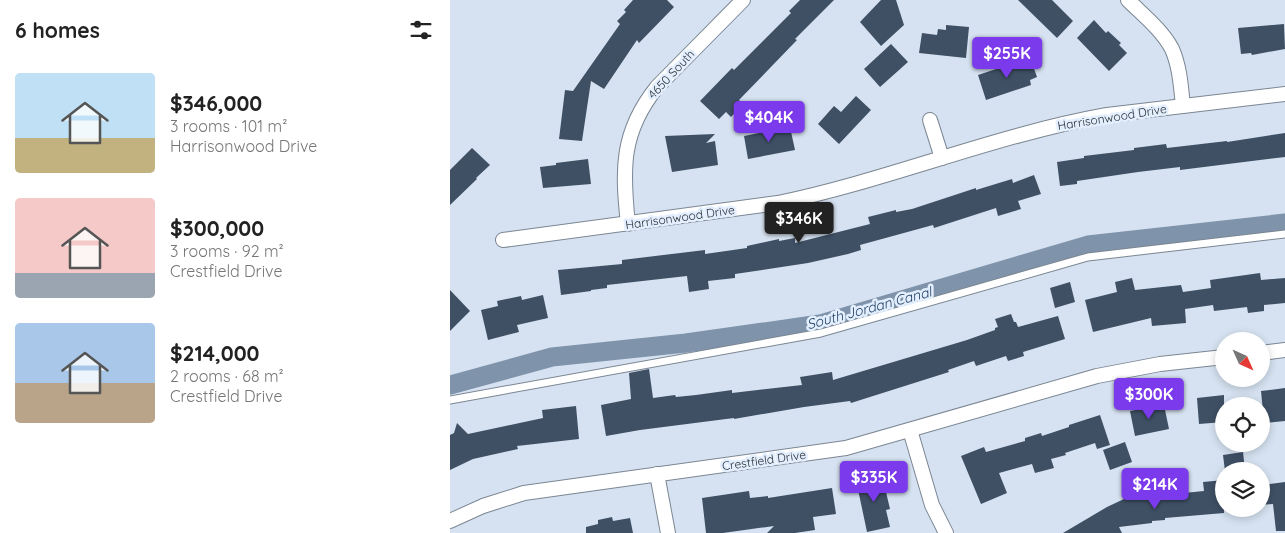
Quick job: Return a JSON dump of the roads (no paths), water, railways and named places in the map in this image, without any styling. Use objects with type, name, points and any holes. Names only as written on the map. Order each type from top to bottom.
[{"type":"street","name":"4650 South","points":[[628,224],[624,174],[625,158],[628,142],[639,113],[657,87],[743,0]]},
{"type":"street","points":[[1128,0],[1158,31],[1172,50],[1179,75],[1183,106]]},
{"type":"street","name":"Harrisonwood Drive","points":[[503,240],[798,199],[1082,120],[1285,94]]},
{"type":"street","points":[[930,120],[942,158]]},
{"type":"street","points":[[1270,352],[1285,350]]},
{"type":"street","name":"Crestfield Drive","points":[[450,521],[483,506],[524,493],[846,448],[1105,375],[1160,364],[1215,358]]},
{"type":"street","points":[[910,430],[932,505],[946,533]]},
{"type":"street","points":[[657,474],[668,533]]},
{"type":"lane","points":[[450,400],[821,333],[1088,257],[1285,234]]},
{"type":"waterway","name":"South Jordan Canal","points":[[450,385],[552,357],[686,343],[820,324],[1088,245],[1285,223]]}]
